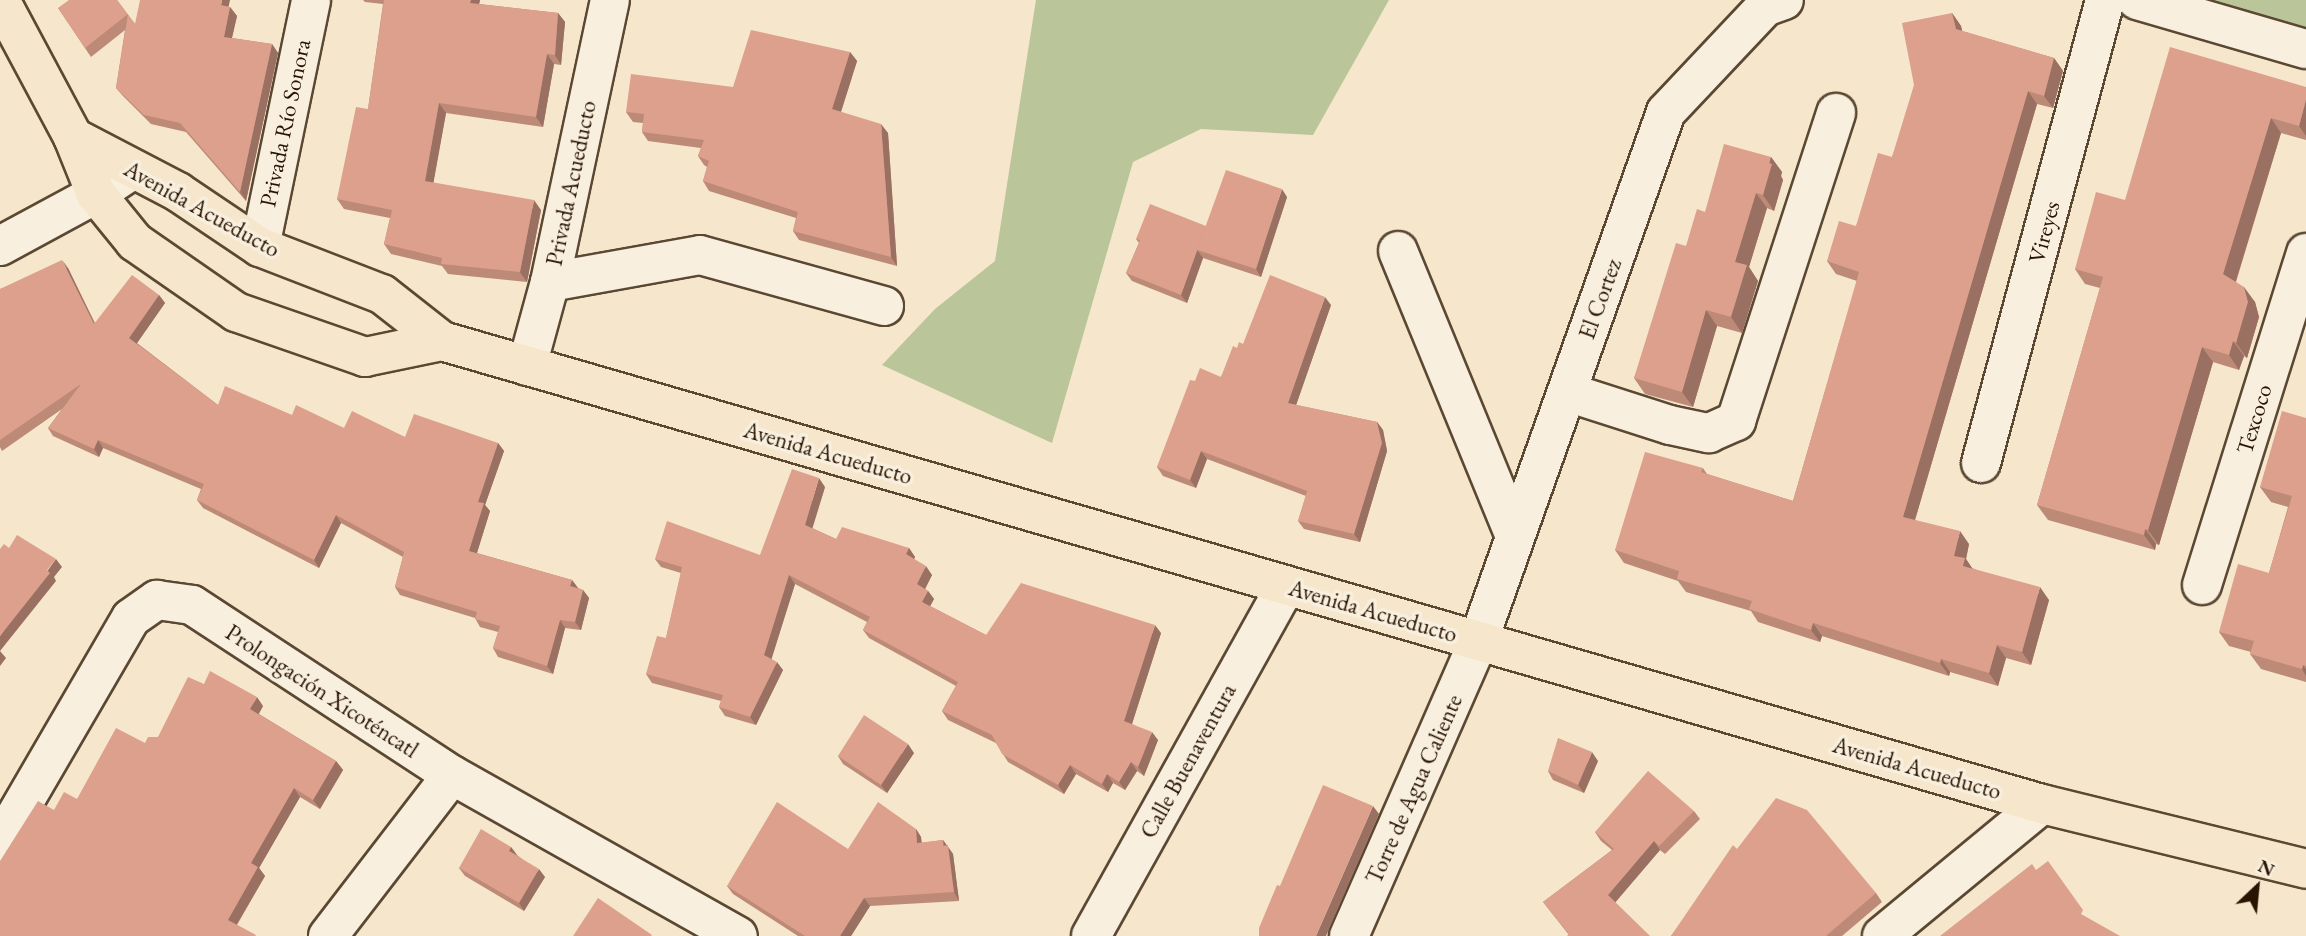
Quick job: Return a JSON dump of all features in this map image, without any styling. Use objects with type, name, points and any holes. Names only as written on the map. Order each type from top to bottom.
[{"type":"main road","name":"Avenida Acueducto","points":[[0,0],[17,55],[72,136],[96,194],[135,242],[236,312],[365,358],[442,341]]},
{"type":"main road","name":"Avenida Acueducto","points":[[72,136],[178,192],[260,247],[382,294],[442,341],[2042,804],[2306,869]]},
{"type":"street","name":"Privada Río Sonora","points":[[260,247],[311,0]]},
{"type":"street","name":"Privada Acueducto","points":[[527,366],[550,282],[610,0]]},
{"type":"street","name":"El Cortez","points":[[1478,642],[1514,534],[1666,112],[1765,7],[1784,0]]},
{"type":"street","name":"Vireyes","points":[[1981,463],[2105,0]]},
{"type":"street","points":[[2137,0],[2306,49]]},
{"type":"street","points":[[1567,392],[1670,425],[1709,433],[1736,421],[1836,113]]},
{"type":"street","points":[[0,246],[96,194],[132,170]]},
{"type":"street","points":[[1398,251],[1514,534]]},
{"type":"street","name":"Texcoco","points":[[2202,585],[2306,253]]},
{"type":"street","points":[[550,282],[700,255],[884,306]]},
{"type":"street","name":"Calle Buenaventura","points":[[1091,936],[1286,586]]},
{"type":"street","name":"Prolongación Xicoténcatl","points":[[0,843],[131,618],[157,600],[192,606],[452,775],[727,933]]},
{"type":"street","name":"Torre de Agua Caliente","points":[[1349,936],[1478,642]]},
{"type":"street","points":[[328,936],[452,775]]},
{"type":"street","points":[[1882,936],[2042,804]]},
{"type":"green space","points":[[1036,0],[1389,0],[1313,135],[1201,129],[1133,162],[1052,443],[882,365],[935,309],[995,261]]},
{"type":"green space","points":[[2137,0],[2306,0],[2306,49]]},
{"type":"building","points":[[69,0],[117,0],[128,14],[85,48],[58,8]]},
{"type":"building","points":[[140,0],[222,0],[221,5],[230,7],[224,37],[272,44],[240,192],[180,123],[144,115],[116,88],[128,15],[135,24]]},
{"type":"building","points":[[384,0],[471,0],[470,3],[558,13],[555,55],[547,54],[536,117],[439,103],[425,181],[534,200],[520,272],[441,264],[442,258],[384,244],[392,210],[337,199],[356,107],[368,109]]},
{"type":"building","points":[[1952,13],[1956,29],[2054,58],[2044,96],[2028,91],[1903,517],[1960,531],[1954,556],[1965,558],[1963,566],[2040,587],[2022,652],[1997,645],[1989,673],[1941,659],[1940,663],[1813,623],[1811,630],[1749,609],[1752,601],[1677,579],[1679,571],[1615,550],[1645,452],[1703,468],[1701,472],[1793,501],[1859,272],[1827,261],[1839,221],[1856,226],[1878,153],[1892,157],[1914,85],[1902,23]]},
{"type":"building","points":[[751,30],[850,52],[832,109],[881,124],[891,257],[793,231],[798,212],[703,181],[709,161],[698,156],[704,140],[642,132],[644,114],[626,112],[631,74],[733,87]]},
{"type":"building","points":[[2170,47],[2306,87],[2306,100],[2299,126],[2271,118],[2223,274],[2244,287],[2248,302],[2236,343],[2233,341],[2229,355],[2202,347],[2148,530],[2145,529],[2144,535],[2037,505],[2103,277],[2075,269],[2096,192],[2125,200]]},
{"type":"building","points":[[1724,144],[1771,157],[1769,163],[1772,164],[1763,195],[1756,193],[1735,262],[1747,265],[1731,317],[1706,310],[1682,392],[1634,378],[1676,243],[1686,246],[1697,209],[1705,212]]},
{"type":"building","points":[[1226,170],[1282,189],[1256,269],[1197,250]]},
{"type":"building","points":[[1150,204],[1206,226],[1181,295],[1126,273],[1140,240],[1136,239]]},
{"type":"building","points":[[62,260],[94,324],[132,275],[159,295],[129,338],[218,405],[225,386],[292,415],[296,405],[344,428],[352,411],[405,437],[414,414],[498,443],[478,502],[484,503],[469,551],[572,580],[570,586],[583,590],[575,622],[560,620],[547,666],[493,648],[500,626],[475,619],[477,612],[395,587],[404,552],[336,515],[314,560],[197,500],[204,484],[98,440],[94,449],[48,428],[81,384],[0,440],[0,289]]},
{"type":"building","points":[[1270,275],[1325,297],[1288,403],[1377,422],[1382,443],[1354,534],[1298,521],[1307,491],[1201,451],[1190,480],[1157,467],[1190,380],[1195,381],[1200,368],[1221,377],[1233,346],[1237,348],[1239,342],[1243,344]]},
{"type":"building","points":[[2282,411],[2306,418],[2306,666],[2303,665],[2302,669],[2250,654],[2254,641],[2219,632],[2238,564],[2269,573],[2292,496],[2260,487]]},
{"type":"building","points":[[792,469],[819,478],[805,525],[836,539],[842,527],[909,548],[906,554],[926,566],[917,584],[928,591],[922,602],[986,635],[1021,583],[1155,625],[1124,721],[1152,732],[1138,767],[1131,762],[1119,782],[1107,774],[1102,784],[1070,765],[1058,785],[1002,754],[992,735],[942,711],[958,682],[863,630],[870,617],[789,575],[764,655],[777,662],[750,717],[719,707],[723,695],[646,674],[657,636],[666,638],[682,567],[655,559],[667,521],[760,555]]},
{"type":"building","points":[[17,535],[56,559],[47,570],[50,573],[0,636],[0,549],[4,544],[9,548]]},
{"type":"building","points":[[210,671],[257,697],[250,709],[336,761],[313,800],[294,788],[251,863],[258,867],[228,920],[256,935],[0,936],[0,861],[38,801],[54,810],[64,792],[77,799],[116,728],[145,743],[148,737],[158,737],[188,677],[204,684]]},
{"type":"building","points":[[864,715],[908,744],[881,785],[838,756]]},
{"type":"building","points":[[1558,738],[1592,752],[1578,785],[1548,771]]},
{"type":"building","points":[[1648,771],[1694,811],[1659,846],[1654,841],[1608,895],[1650,936],[1567,936],[1569,934],[1543,902],[1614,849],[1595,832]]},
{"type":"building","points":[[1323,785],[1373,806],[1316,936],[1259,936],[1259,928],[1277,885],[1280,886]]},
{"type":"building","points":[[1776,798],[1807,810],[1876,893],[1826,936],[1671,936],[1733,845],[1737,849]]},
{"type":"building","points":[[777,802],[848,849],[878,802],[916,829],[917,843],[943,840],[943,846],[948,845],[954,892],[864,898],[840,936],[805,936],[727,886]]},
{"type":"building","points":[[481,829],[511,847],[509,851],[539,869],[519,903],[459,868]]},
{"type":"building","points":[[2048,861],[2083,910],[2081,914],[2120,936],[1940,936],[2032,864],[2036,870]]},
{"type":"building","points":[[598,898],[652,935],[573,936]]}]
